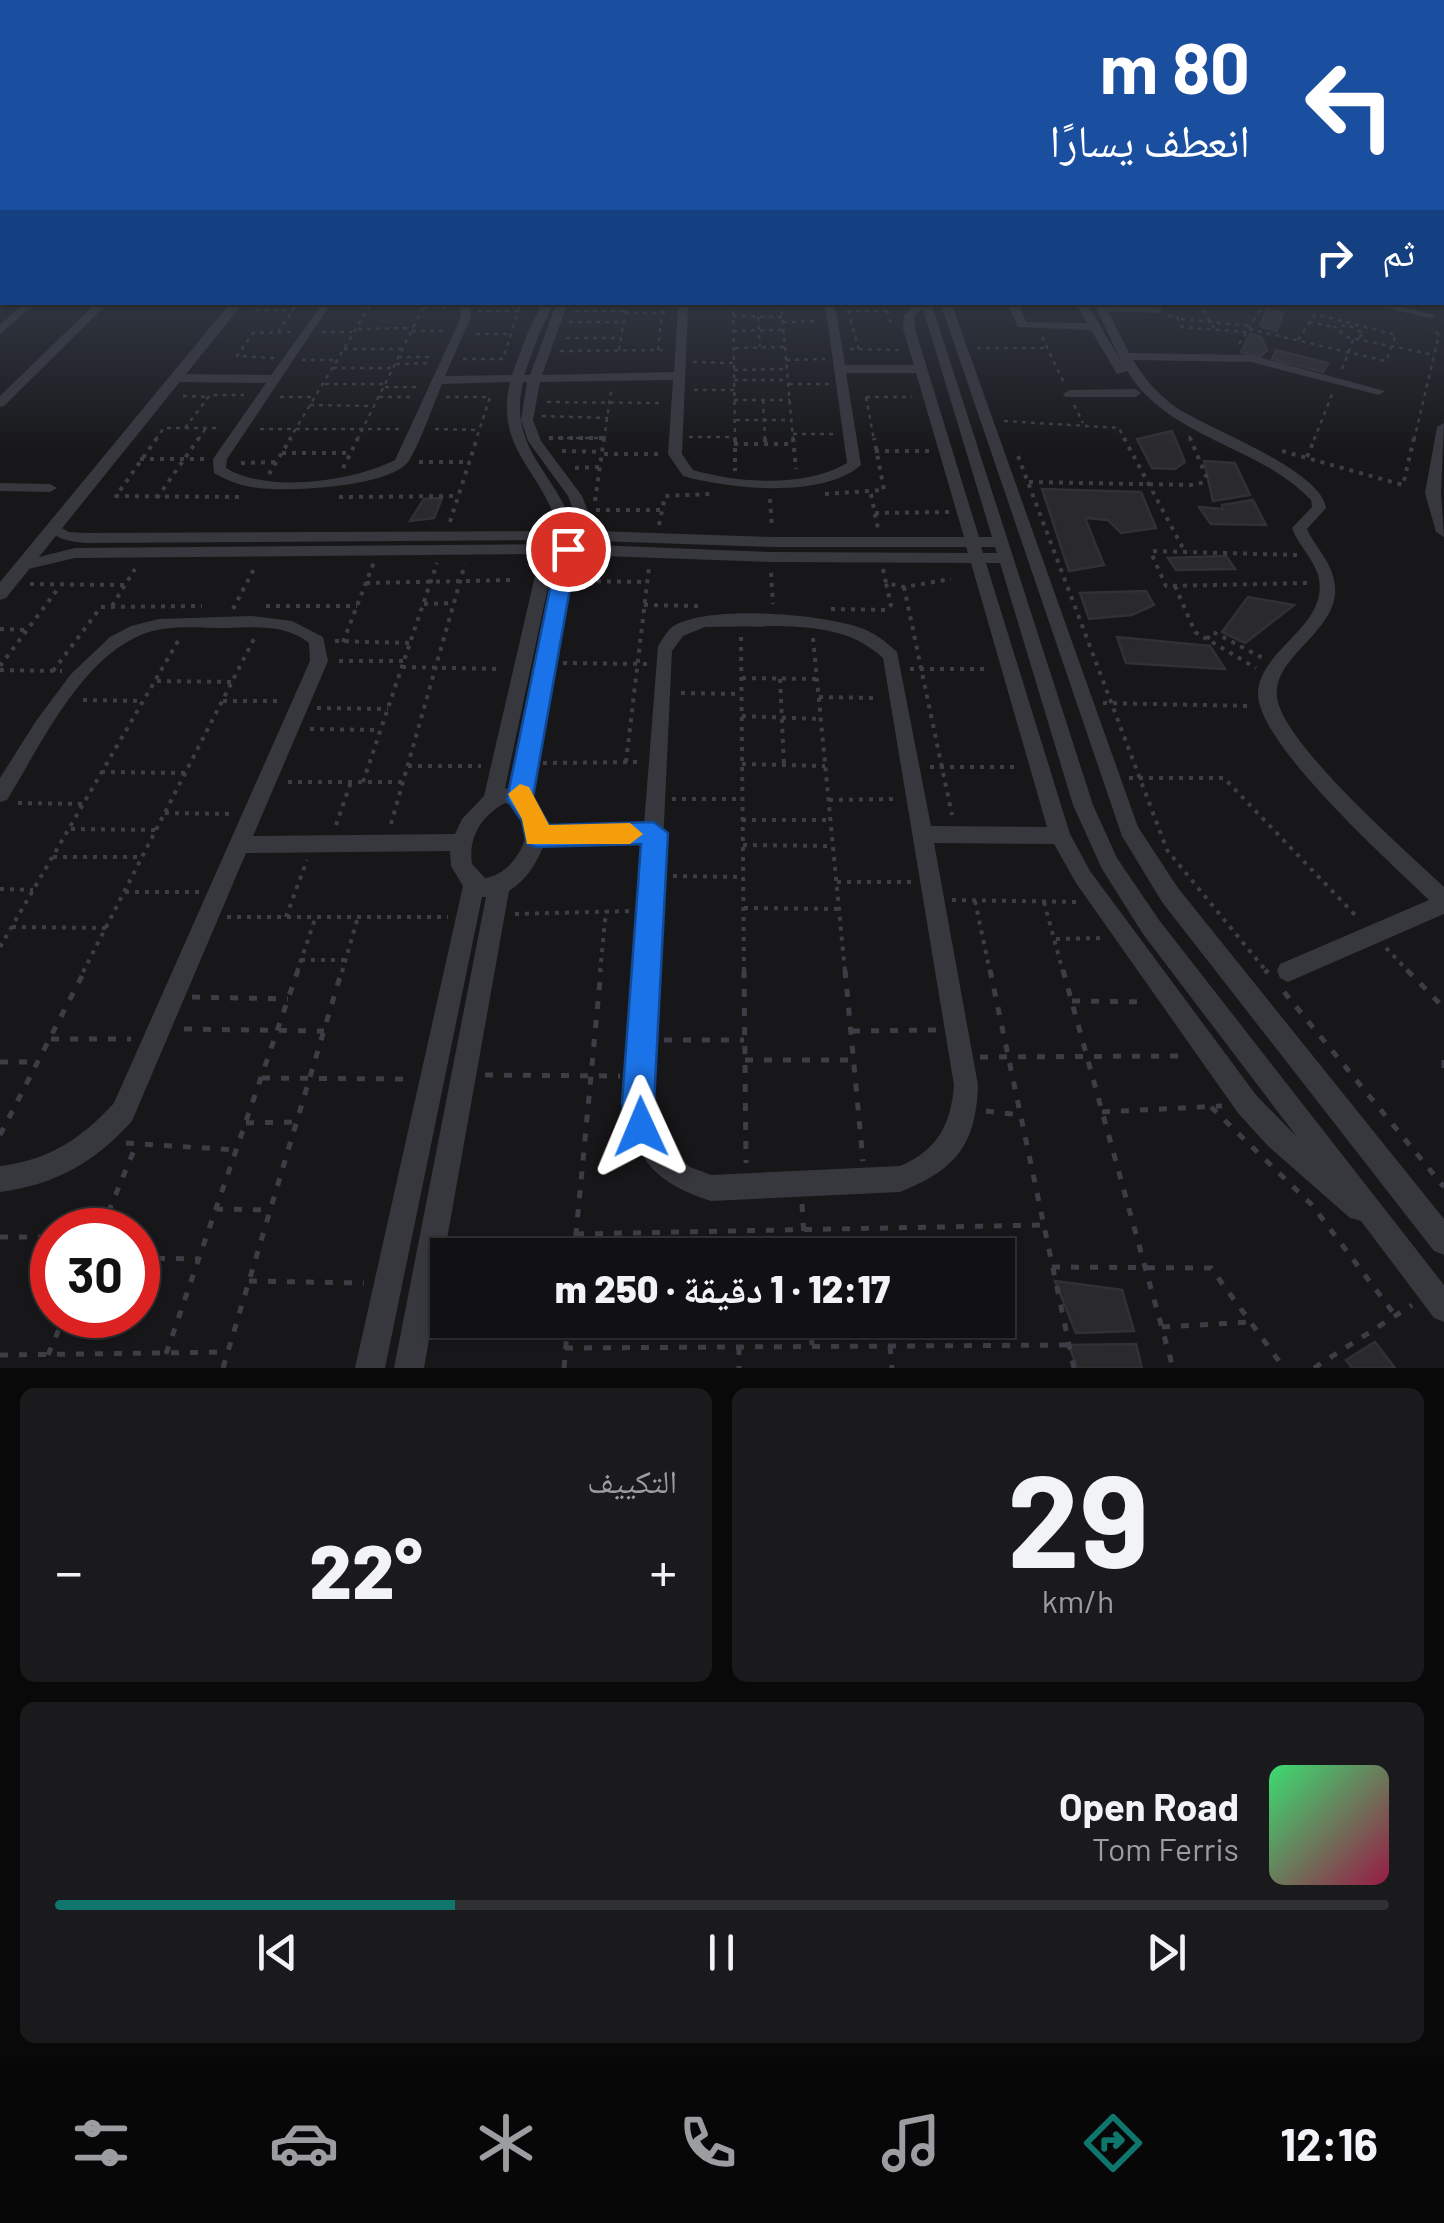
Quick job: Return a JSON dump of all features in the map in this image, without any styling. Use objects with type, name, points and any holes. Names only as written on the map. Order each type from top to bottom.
[{"type":"street","points":[[0,403],[77,328]]},
{"type":"street","points":[[4,589],[217,328]]},
{"type":"street","points":[[309,328],[219,461],[225,476],[264,482],[336,483],[367,479],[392,469],[408,454],[461,328]]},
{"type":"street","points":[[487,885],[522,869],[536,836],[535,818],[520,799],[561,581],[561,544],[557,498],[515,432],[513,408],[548,328]]},
{"type":"street","points":[[551,328],[528,376],[533,438],[576,496],[590,535]]},
{"type":"street","points":[[683,328],[674,454],[688,473],[735,480],[797,480],[846,472],[854,464],[856,450],[833,328]]},
{"type":"street","points":[[910,328],[1060,836],[1126,938],[1244,1100],[1277,1137],[1384,1228]]},
{"type":"street","points":[[933,328],[1083,805],[1109,864],[1151,927],[1438,1299]]},
{"type":"street","points":[[956,328],[997,421],[1083,702],[1129,830],[1170,895],[1444,1241]]},
{"type":"street","points":[[1096,328],[1135,393],[1186,429],[1248,454]]},
{"type":"street","points":[[1111,328],[1142,384],[1162,403],[1302,483],[1318,499],[1319,508],[1300,528],[1327,583],[1322,611],[1277,672],[1267,690],[1268,706],[1298,754],[1444,902],[1281,980]]},
{"type":"street","points":[[1125,356],[1238,358],[1378,391]]},
{"type":"street","points":[[179,375],[282,367]]},
{"type":"street","points":[[842,372],[921,368]]},
{"type":"street","points":[[441,374],[679,376]]},
{"type":"street","points":[[1069,394],[1135,393]]},
{"type":"street","points":[[1444,427],[1433,492],[1444,532]]},
{"type":"street","points":[[0,487],[50,488]]},
{"type":"street","points":[[54,528],[65,536],[85,538],[772,550],[1005,550]]},
{"type":"street","points":[[476,545],[561,544],[590,535],[647,547]]},
{"type":"street","points":[[24,565],[62,554],[379,550],[443,543]]},
{"type":"street","points":[[487,885],[460,860],[461,842],[468,822],[494,799],[522,670],[561,544]]},
{"type":"street","points":[[0,1179],[27,1177],[64,1164],[99,1141],[123,1112],[301,705],[318,651],[295,626],[263,622],[153,626],[116,639],[82,672],[8,799]]},
{"type":"street","points":[[703,622],[774,623],[842,625],[872,636],[890,656],[894,669],[962,1057],[966,1109],[960,1133],[947,1154],[929,1169],[900,1179],[711,1188],[687,1182],[666,1169],[641,1127],[640,1076],[664,650],[677,632],[703,622]]},
{"type":"street","points":[[494,799],[520,799]]},
{"type":"street","points":[[536,836],[654,833]]},
{"type":"street","points":[[922,834],[1060,836]]},
{"type":"street","points":[[240,845],[461,842]]},
{"type":"street","points":[[409,1368],[464,1075],[487,885]]},
{"type":"street","points":[[370,1368],[433,1079],[481,916]]},
{"type":"path","points":[[278,332],[281,328]]},
{"type":"path","points":[[324,384],[384,386],[503,360],[513,328]]},
{"type":"path","points":[[619,350],[623,328]]},
{"type":"path","points":[[660,328],[658,350],[679,376],[734,390]]},
{"type":"path","points":[[733,328],[735,480]]},
{"type":"path","points":[[759,328],[760,348]]},
{"type":"path","points":[[853,328],[864,369]]},
{"type":"path","points":[[1037,328],[1083,423]]},
{"type":"path","points":[[1196,328],[1249,329]]},
{"type":"path","points":[[1243,328],[1386,361],[1395,346],[1393,332],[1371,328]]},
{"type":"path","points":[[1298,340],[1305,328]]},
{"type":"path","points":[[1334,328],[1356,338],[1434,356]]},
{"type":"path","points":[[1307,457],[1348,352],[1363,332],[1359,328]]},
{"type":"path","points":[[1273,449],[1403,486],[1439,335],[1434,328]]},
{"type":"path","points":[[1238,358],[1236,348],[1249,329]]},
{"type":"path","points":[[264,482],[356,330]]},
{"type":"path","points":[[338,360],[282,367],[237,357],[254,333],[412,330],[511,334]]},
{"type":"path","points":[[336,483],[412,330]]},
{"type":"path","points":[[733,331],[783,330],[797,480]]},
{"type":"path","points":[[546,345],[621,338]]},
{"type":"path","points":[[546,345],[658,350]]},
{"type":"path","points":[[733,348],[785,347]]},
{"type":"path","points":[[982,366],[974,348],[1047,348]]},
{"type":"path","points":[[344,349],[402,349]]},
{"type":"path","points":[[859,350],[916,350]]},
{"type":"path","points":[[734,380],[788,382],[842,372],[859,350]]},
{"type":"path","points":[[363,782],[490,397],[398,357]]},
{"type":"path","points":[[786,360],[929,397]]},
{"type":"path","points":[[528,409],[610,403],[679,376],[734,362]]},
{"type":"path","points":[[333,368],[394,366],[441,374]]},
{"type":"path","points":[[734,370],[787,370]]},
{"type":"path","points":[[379,396],[441,374]]},
{"type":"path","points":[[590,535],[614,377]]},
{"type":"path","points":[[162,396],[316,397]]},
{"type":"path","points":[[184,428],[208,397]]},
{"type":"path","points":[[734,400],[790,400]]},
{"type":"path","points":[[763,400],[766,444]]},
{"type":"path","points":[[310,406],[374,406]]},
{"type":"path","points":[[528,409],[608,418]]},
{"type":"path","points":[[734,420],[792,420]]},
{"type":"path","points":[[997,421],[1120,428],[1186,552]]},
{"type":"path","points":[[997,421],[1010,436]]},
{"type":"path","points":[[157,498],[206,428]]},
{"type":"path","points":[[240,428],[480,430]]},
{"type":"path","points":[[1029,482],[1204,482],[1206,476],[1186,429]]},
{"type":"path","points":[[793,434],[853,434]]},
{"type":"path","points":[[676,437],[734,437]]},
{"type":"path","points":[[533,438],[604,438]]},
{"type":"path","points":[[734,444],[794,444]]},
{"type":"path","points":[[856,450],[945,451]]},
{"type":"path","points":[[542,451],[674,454]]},
{"type":"path","points":[[1016,452],[1167,850],[1281,980],[1444,1187]]},
{"type":"path","points":[[282,453],[351,453]]},
{"type":"path","points":[[140,459],[276,462]]},
{"type":"path","points":[[556,468],[600,468]]},
{"type":"path","points":[[769,494],[774,623]]},
{"type":"path","points":[[871,494],[886,582],[904,587],[950,578]]},
{"type":"path","points":[[594,510],[661,510]]},
{"type":"path","points":[[875,512],[964,512]]},
{"type":"path","points":[[386,843],[460,581],[476,545]]},
{"type":"path","points":[[626,762],[647,582],[647,547]]},
{"type":"path","points":[[343,642],[379,550]]},
{"type":"path","points":[[226,622],[264,551]]},
{"type":"path","points":[[1316,556],[1152,551],[1160,582],[1174,586],[1327,583]]},
{"type":"path","points":[[112,606],[146,552]]},
{"type":"path","points":[[366,583],[514,580]]},
{"type":"path","points":[[561,581],[647,582]]},
{"type":"path","points":[[4,589],[61,584],[125,585]]},
{"type":"path","points":[[0,668],[61,584]]},
{"type":"path","points":[[1174,586],[1195,632],[1277,672]]},
{"type":"path","points":[[904,587],[956,835]]},
{"type":"path","points":[[424,604],[454,603]]},
{"type":"path","points":[[0,947],[189,622]]},
{"type":"path","points":[[0,1135],[263,622]]},
{"type":"path","points":[[740,622],[746,1187]]},
{"type":"path","points":[[812,624],[865,1181]]},
{"type":"path","points":[[0,630],[27,630]]},
{"type":"path","points":[[1205,640],[1214,632],[1277,672]]},
{"type":"path","points":[[318,651],[343,642],[410,643]]},
{"type":"path","points":[[318,651],[436,668],[522,670]]},
{"type":"path","points":[[546,662],[664,665]]},
{"type":"path","points":[[0,668],[82,672]]},
{"type":"path","points":[[894,669],[1010,668]]},
{"type":"path","points":[[741,678],[817,679]]},
{"type":"path","points":[[780,678],[784,765]]},
{"type":"path","points":[[155,681],[232,682]]},
{"type":"path","points":[[662,693],[741,694]]},
{"type":"path","points":[[819,697],[899,698]]},
{"type":"path","points":[[64,699],[143,701]]},
{"type":"path","points":[[223,700],[388,708]]},
{"type":"path","points":[[1083,702],[1268,706]]},
{"type":"path","points":[[742,716],[821,719]]},
{"type":"path","points":[[290,729],[380,730]]},
{"type":"path","points":[[526,763],[658,762]]},
{"type":"path","points":[[742,764],[825,766]]},
{"type":"path","points":[[408,766],[501,766]]},
{"type":"path","points":[[911,766],[1040,767]]},
{"type":"path","points":[[102,772],[185,773]]},
{"type":"path","points":[[1109,778],[1224,778],[1444,1008]]},
{"type":"path","points":[[268,782],[403,782]]},
{"type":"path","points":[[286,916],[351,782]]},
{"type":"path","points":[[829,800],[916,798]]},
{"type":"path","points":[[8,799],[83,804]]},
{"type":"path","points":[[656,799],[742,799]]},
{"type":"path","points":[[165,812],[253,814]]},
{"type":"path","points":[[742,820],[831,820]]},
{"type":"path","points":[[68,830],[156,830]]},
{"type":"path","points":[[742,845],[833,846]]},
{"type":"path","points":[[52,857],[142,857]]},
{"type":"path","points":[[652,876],[743,877]]},
{"type":"path","points":[[836,882],[932,891],[975,901],[1102,903]]},
{"type":"path","points":[[0,889],[33,890]]},
{"type":"path","points":[[125,892],[220,892]]},
{"type":"path","points":[[975,901],[1074,1368]]},
{"type":"path","points":[[1044,902],[1172,1368]]},
{"type":"path","points":[[743,908],[839,909]]},
{"type":"path","points":[[209,916],[481,916],[650,910]]},
{"type":"path","points":[[576,1238],[606,912]]},
{"type":"path","points":[[166,1354],[316,916]]},
{"type":"path","points":[[224,1368],[358,917]]},
{"type":"path","points":[[12,927],[106,928]]},
{"type":"path","points":[[1054,939],[1126,938]]},
{"type":"path","points":[[301,960],[345,960]]},
{"type":"path","points":[[175,996],[288,998]]},
{"type":"path","points":[[1071,1002],[1172,1002]]},
{"type":"path","points":[[50,1039],[324,1030]]},
{"type":"path","points":[[851,1031],[957,1030]]},
{"type":"path","points":[[642,1040],[744,1040]]},
{"type":"path","points":[[962,1057],[1210,1056]]},
{"type":"path","points":[[744,1060],[854,1060]]},
{"type":"path","points":[[1444,1060],[1444,1073]]},
{"type":"path","points":[[0,1062],[37,1062]]},
{"type":"path","points":[[464,1075],[640,1076]]},
{"type":"path","points":[[260,1078],[433,1079]]},
{"type":"path","points":[[1102,1112],[1211,1107],[1244,1100]]},
{"type":"path","points":[[1211,1107],[1312,1204],[1395,1316]]},
{"type":"path","points":[[966,1109],[1020,1115]]},
{"type":"path","points":[[244,1123],[296,1122]]},
{"type":"path","points":[[99,1141],[236,1150]]},
{"type":"path","points":[[111,1208],[137,1144]]},
{"type":"path","points":[[800,1184],[805,1238]]},
{"type":"path","points":[[215,1210],[270,1210]]},
{"type":"path","points":[[576,1234],[1044,1224]]},
{"type":"path","points":[[0,1237],[30,1237]]},
{"type":"path","points":[[160,1258],[198,1259]]},
{"type":"path","points":[[1052,1267],[1211,1268],[1284,1368]]},
{"type":"path","points":[[249,1280],[389,1284]]},
{"type":"path","points":[[1314,1368],[1395,1316],[1438,1299]]},
{"type":"path","points":[[1161,1327],[1252,1322]]},
{"type":"path","points":[[48,1355],[55,1338]]},
{"type":"path","points":[[564,1368],[567,1338]]},
{"type":"path","points":[[811,1338],[812,1347]]},
{"type":"path","points":[[566,1348],[1069,1345]]},
{"type":"path","points":[[890,1346],[892,1368]]},
{"type":"path","points":[[739,1347],[740,1368]]},
{"type":"path","points":[[0,1355],[228,1352]]},
{"type":"building","points":[[1250,334],[1261,337],[1267,350],[1260,357],[1241,352]]},
{"type":"building","points":[[1276,350],[1328,363],[1323,372],[1272,359]]},
{"type":"building","points":[[1172,431],[1185,462],[1175,469],[1152,468],[1137,439]]},
{"type":"building","points":[[1204,461],[1235,463],[1250,495],[1213,501]]},
{"type":"building","points":[[1042,489],[1141,492],[1156,528],[1121,533],[1108,520],[1085,518],[1104,565],[1069,571]]},
{"type":"building","points":[[442,498],[434,518],[410,521],[424,499]]},
{"type":"building","points":[[1253,500],[1266,525],[1211,524],[1199,507],[1223,509],[1222,505]]},
{"type":"building","points":[[1226,556],[1235,569],[1176,570],[1168,558]]},
{"type":"building","points":[[1146,591],[1154,605],[1132,615],[1089,619],[1080,593]]},
{"type":"building","points":[[1248,597],[1294,605],[1245,643],[1222,632]]},
{"type":"building","points":[[1117,637],[1210,646],[1225,669],[1126,663]]},
{"type":"building","points":[[1055,1281],[1122,1290],[1134,1331],[1076,1333]]},
{"type":"building","points":[[1375,1342],[1395,1368],[1352,1368],[1346,1360]]},
{"type":"building","points":[[1136,1344],[1142,1368],[1077,1368],[1069,1345]]},
{"type":"slow traffic","points":[[520,794],[535,818],[536,836],[630,834]]},
{"type":"route","points":[[568,549],[520,799],[532,811],[536,836],[654,833],[638,1103],[641,1127]]}]
